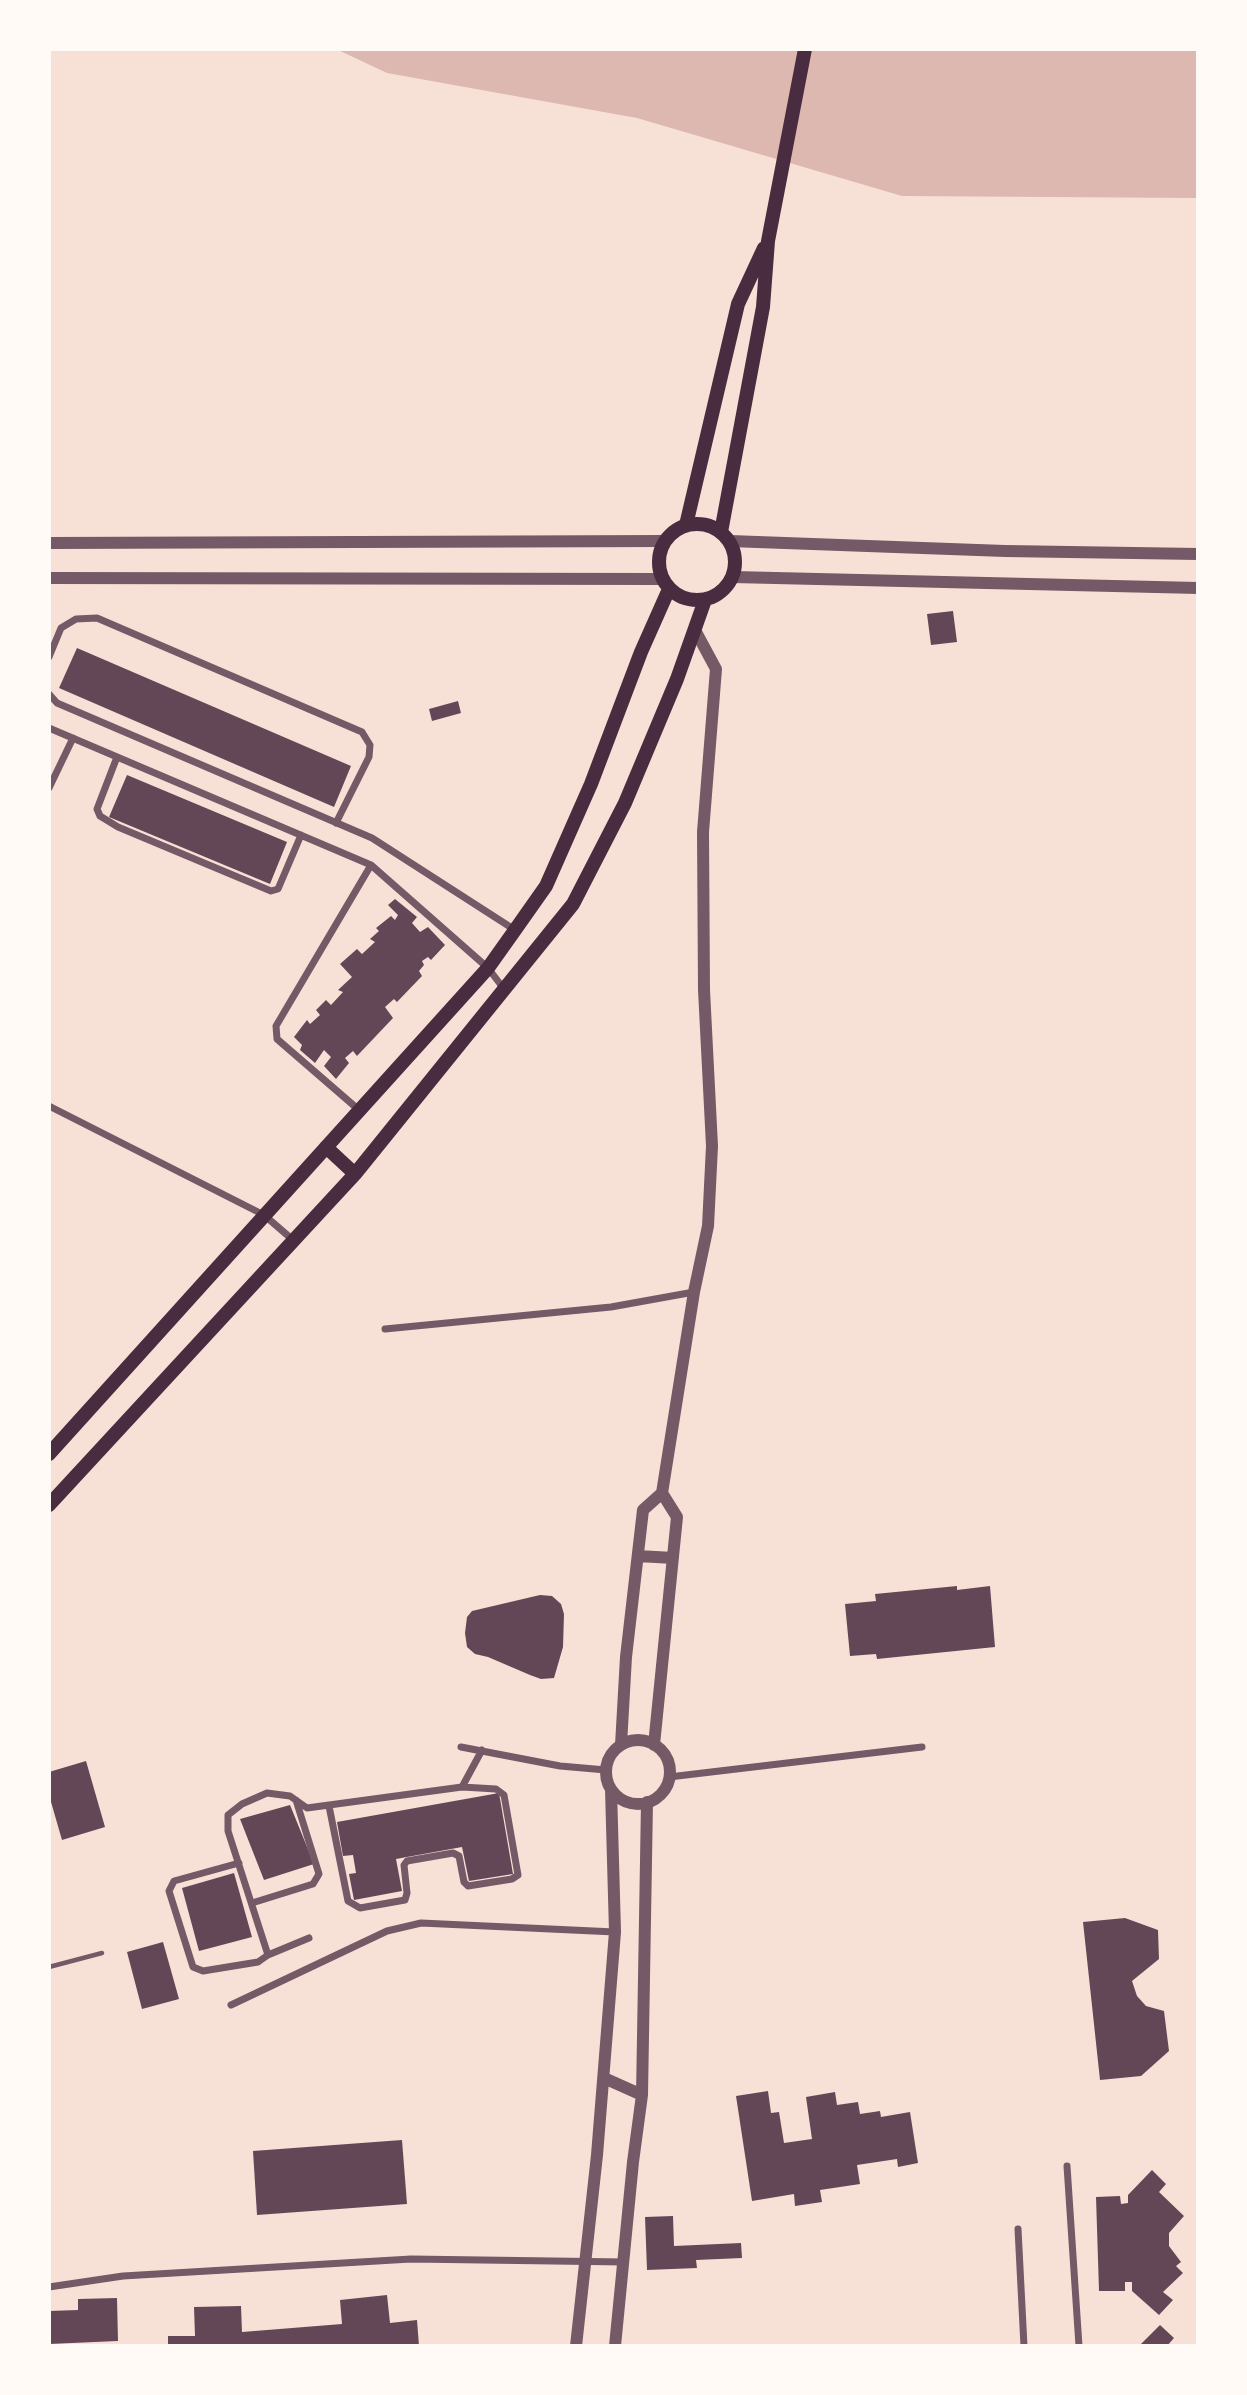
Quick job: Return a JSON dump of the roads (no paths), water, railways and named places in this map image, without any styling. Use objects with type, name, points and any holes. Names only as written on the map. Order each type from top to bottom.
[{"type":"main road","points":[[726,536],[763,307],[768,241],[805,49]]},
{"type":"main road","points":[[686,525],[738,304],[768,241]]},
{"type":"main road","points":[[686,525],[710,526],[726,536],[735,553],[733,577],[727,588],[717,596],[692,601],[680,597],[666,584],[659,566],[660,553],[665,541],[674,531],[686,525]]},
{"type":"main road","points":[[49,1454],[488,968],[515,930],[546,886],[591,784],[666,584]]},
{"type":"main road","points":[[49,1505],[355,1174],[573,904],[625,803],[677,679],[705,600]]},
{"type":"main road","points":[[327,1147],[355,1174]]},
{"type":"street","points":[[726,536],[1005,551],[1198,554]]},
{"type":"street","points":[[49,543],[665,541]]},
{"type":"street","points":[[733,577],[1198,588]]},
{"type":"street","points":[[49,578],[666,584]]},
{"type":"street","points":[[49,657],[61,628],[76,619],[97,618],[362,732],[370,745],[369,757],[336,823]]},
{"type":"street","points":[[621,1745],[626,1657],[643,1510],[662,1493],[694,1292],[708,1226],[712,1146],[704,990],[704,832],[716,669],[695,630]]},
{"type":"street","points":[[49,694],[57,703],[372,838],[515,930]]},
{"type":"street","points":[[49,728],[371,865],[488,968],[504,989]]},
{"type":"street","points":[[49,788],[73,738]]},
{"type":"street","points":[[117,757],[97,808],[100,816],[118,827],[271,891],[278,889],[301,835]]},
{"type":"street","points":[[360,1110],[277,1039],[276,1026],[371,865]]},
{"type":"street","points":[[49,1106],[264,1216],[295,1240]]},
{"type":"street","points":[[385,1329],[611,1307],[694,1292]]},
{"type":"street","points":[[654,1745],[677,1517],[662,1493]]},
{"type":"street","points":[[638,1556],[673,1558]]},
{"type":"street","points":[[576,2346],[604,2078],[615,1932],[611,1789],[606,1770],[613,1752],[621,1745],[640,1740],[654,1745],[665,1754],[669,1763],[669,1777],[663,1792],[656,1798],[646,1802],[627,1801],[611,1789]]},
{"type":"street","points":[[461,1747],[560,1766],[606,1770]]},
{"type":"street","points":[[669,1777],[922,1747]]},
{"type":"street","points":[[462,1787],[482,1750]]},
{"type":"street","points":[[268,1955],[228,1831],[228,1815],[242,1804],[267,1793],[290,1796],[307,1808],[462,1787],[496,1789],[504,1795],[519,1874],[512,1879],[468,1885],[464,1882],[459,1856],[453,1853],[407,1861],[404,1865],[407,1893],[405,1900],[360,1908],[348,1901],[329,1806]]},
{"type":"street","points":[[252,1903],[313,1884],[319,1874],[296,1800]]},
{"type":"street","points":[[615,2346],[642,2095],[646,1802]]},
{"type":"street","points":[[239,1863],[174,1881],[169,1891],[192,1967],[203,1971],[258,1962],[309,1938]]},
{"type":"street","points":[[231,2005],[387,1931],[421,1923],[615,1932]]},
{"type":"street","points":[[604,2078],[642,2095]]},
{"type":"street","points":[[1067,2165],[1079,2346]]},
{"type":"street","points":[[1018,2229],[1024,2346]]},
{"type":"street","points":[[49,2287],[123,2276],[411,2259],[625,2262]]},
{"type":"lane","points":[[49,1967],[102,1953]]}]
